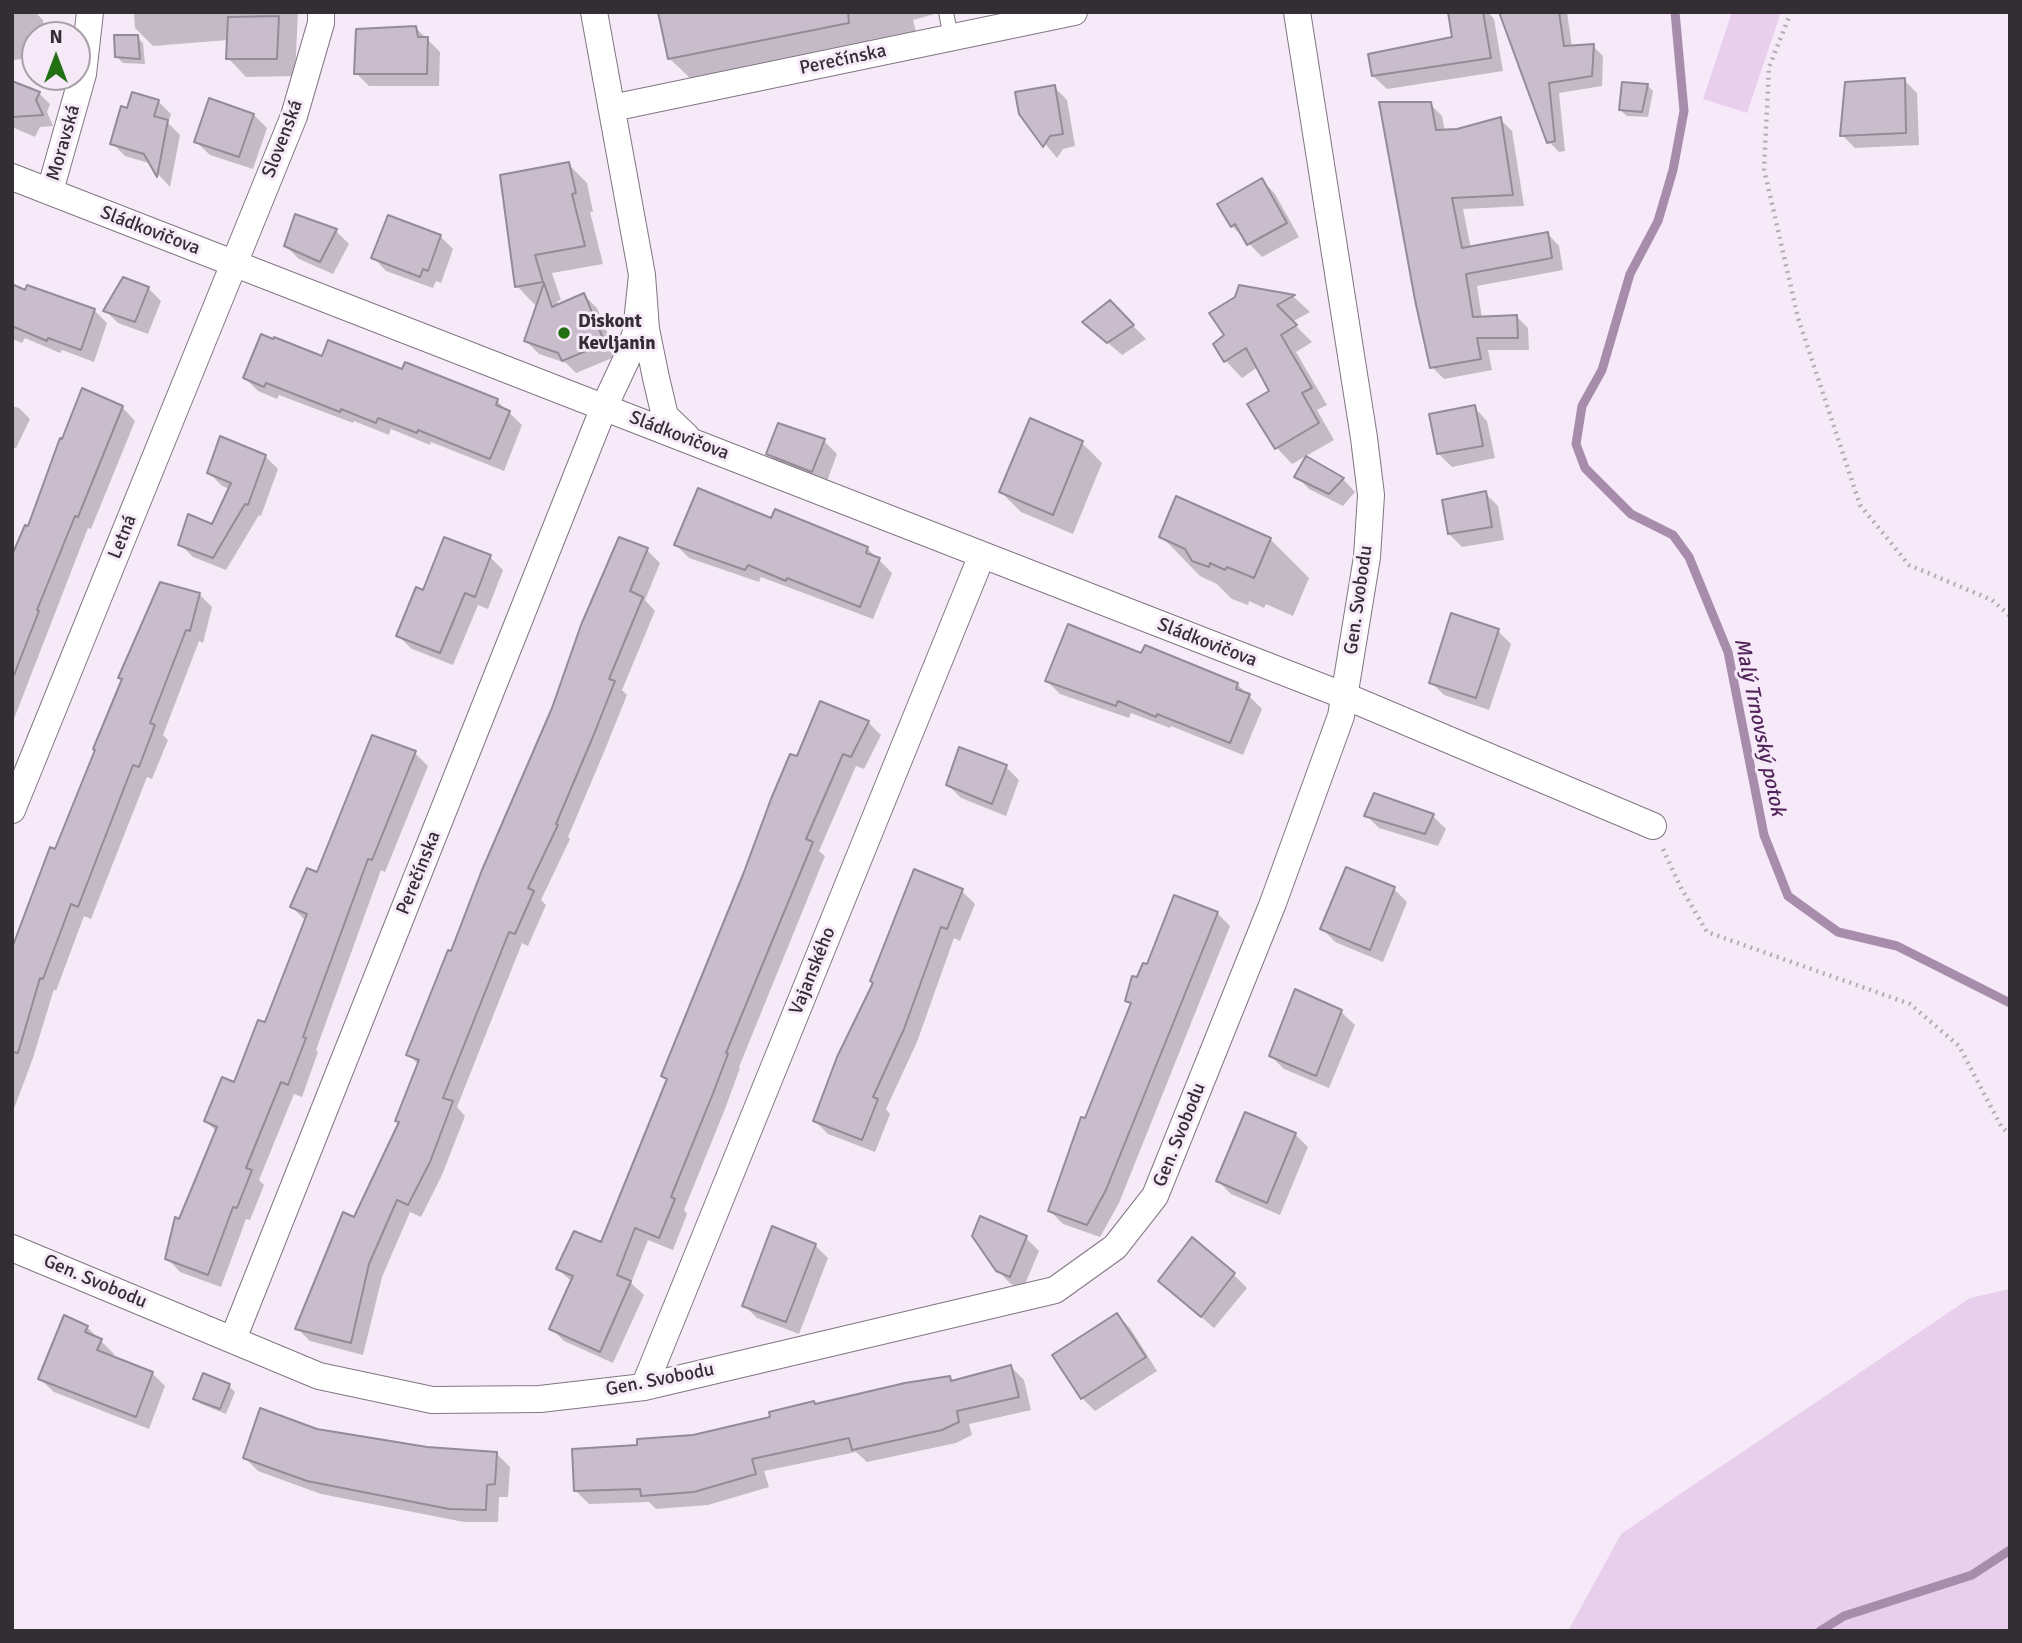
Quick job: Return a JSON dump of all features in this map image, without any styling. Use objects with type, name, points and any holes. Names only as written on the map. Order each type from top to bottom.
[{"type":"street","name":"Moravská","points":[[50,191],[83,74],[90,12]]},
{"type":"street","name":"Slovenská","points":[[234,264],[294,116],[321,23],[321,12]]},
{"type":"street","name":"Perečínska","points":[[594,12],[642,275],[646,329],[664,416],[692,442]]},
{"type":"street","name":"Perečínska","points":[[612,107],[949,25],[1074,12]]},
{"type":"street","name":"Gen. Svobodu","points":[[12,1248],[319,1376],[432,1399],[540,1399],[644,1387],[1055,1290],[1115,1247],[1155,1196],[1273,903],[1341,716],[1367,557],[1371,495],[1297,12]]},
{"type":"street","name":"Sládkovičova","points":[[12,177],[1345,696],[1653,826]]},
{"type":"street","name":"Letná","points":[[12,810],[234,264]]},
{"type":"street","name":"Perečínska","points":[[642,275],[661,338],[677,417],[692,442]]},
{"type":"street","name":"Perečínska","points":[[233,1339],[604,407],[627,358],[636,332],[642,275]]},
{"type":"street","name":"Perečínska","points":[[656,379],[661,338]]},
{"type":"street","points":[[604,407],[630,407],[645,397],[656,379]]},
{"type":"street","points":[[571,395],[603,393],[615,380]]},
{"type":"street","name":"Vajanského","points":[[644,1387],[982,555]]},
{"type":"path","points":[[1791,12],[1769,67],[1764,169],[1798,318],[1860,505],[1909,565],[1992,600],[2010,615]]},
{"type":"path","points":[[1653,826],[1680,886],[1707,932],[1910,1004],[1959,1046],[2001,1126],[2010,1135]]},
{"type":"shaded area","points":[[1732,12],[1781,12],[1747,113],[1703,99]]},
{"type":"shaded area","points":[[2010,1289],[2010,1631],[1568,1631],[1621,1534],[1970,1298]]},
{"type":"building","points":[[658,12],[848,12],[849,23],[668,59]]},
{"type":"building","points":[[1448,12],[1483,12],[1491,58],[1372,76],[1368,54],[1452,37]]},
{"type":"building","points":[[1499,12],[1559,12],[1564,46],[1594,44],[1592,76],[1549,83],[1555,141],[1547,143]]},
{"type":"building","points":[[279,16],[277,59],[226,59],[228,17]]},
{"type":"building","points":[[416,26],[418,37],[428,37],[427,74],[354,74],[356,29]]},
{"type":"building","points":[[114,35],[138,35],[140,59],[115,57]]},
{"type":"building","points":[[1905,78],[1906,133],[1840,136],[1845,82]]},
{"type":"building","points":[[12,81],[21,85],[21,91],[40,92],[36,100],[43,115],[12,117]]},
{"type":"building","points":[[1622,82],[1648,84],[1642,112],[1619,110]]},
{"type":"building","points":[[1055,85],[1063,134],[1050,136],[1043,147],[1019,114],[1015,92]]},
{"type":"building","points":[[132,92],[159,100],[154,116],[168,120],[157,177],[144,154],[110,144],[121,106],[127,108]]},
{"type":"building","points":[[209,98],[254,114],[239,157],[194,142]]},
{"type":"building","points":[[1379,102],[1431,102],[1436,130],[1457,129],[1501,117],[1513,195],[1452,198],[1462,248],[1548,232],[1552,258],[1466,274],[1473,317],[1517,315],[1518,338],[1477,338],[1481,359],[1430,368]]},
{"type":"building","points":[[569,162],[576,193],[572,194],[585,246],[535,255],[543,282],[515,287],[500,175]]},
{"type":"building","points":[[1262,178],[1287,223],[1247,245],[1235,224],[1231,227],[1217,204]]},
{"type":"building","points":[[295,214],[337,229],[320,262],[284,246]]},
{"type":"building","points":[[388,215],[441,235],[428,271],[423,269],[420,277],[371,258]]},
{"type":"building","points":[[123,277],[149,287],[135,322],[103,311]]},
{"type":"building","name":"Diskont Kevljanin","points":[[544,283],[552,307],[584,293],[605,343],[562,361],[558,353],[524,341]]},
{"type":"building","points":[[12,284],[25,290],[27,285],[95,309],[81,350],[48,338],[47,341],[12,326]]},
{"type":"building","points":[[1239,285],[1295,295],[1277,305],[1297,325],[1281,335],[1312,388],[1302,393],[1319,423],[1275,449],[1247,404],[1269,391],[1246,348],[1224,362],[1213,344],[1224,335],[1209,313],[1235,297]]},
{"type":"building","points":[[1110,300],[1134,325],[1107,343],[1082,322]]},
{"type":"building","points":[[261,334],[322,356],[328,340],[402,369],[405,362],[498,399],[496,405],[510,411],[490,459],[418,430],[417,433],[378,418],[376,423],[266,383],[264,387],[243,378]]},
{"type":"building","points":[[82,388],[123,406],[78,517],[75,516],[12,675],[12,555],[25,525],[28,526],[60,438],[62,439]]},
{"type":"building","points":[[1475,405],[1483,446],[1437,454],[1429,414]]},
{"type":"building","points":[[1030,418],[1083,441],[1053,515],[999,492]]},
{"type":"building","points":[[778,423],[825,439],[812,472],[766,454]]},
{"type":"building","points":[[220,436],[266,455],[248,505],[245,504],[213,558],[178,545],[188,514],[212,524],[231,483],[207,473]]},
{"type":"building","points":[[1306,456],[1344,478],[1329,494],[1294,477]]},
{"type":"building","points":[[698,488],[771,518],[775,509],[868,547],[866,553],[880,558],[860,607],[748,565],[745,570],[674,545]]},
{"type":"building","points":[[1486,491],[1492,527],[1448,534],[1442,500]]},
{"type":"building","points":[[1176,496],[1271,538],[1254,578],[1227,567],[1225,570],[1210,563],[1209,567],[1192,561],[1185,549],[1159,537]]},
{"type":"building","points":[[444,537],[491,555],[475,597],[465,593],[440,653],[396,636],[416,587],[423,590]]},
{"type":"building","points":[[619,537],[648,548],[630,591],[643,597],[609,679],[615,681],[556,824],[558,825],[528,888],[534,891],[515,934],[509,932],[443,1098],[453,1101],[430,1162],[408,1205],[397,1200],[369,1264],[351,1343],[295,1329],[343,1212],[354,1217],[399,1122],[395,1121],[419,1060],[406,1055],[552,708],[581,625]]},
{"type":"building","points":[[160,582],[200,593],[190,631],[186,630],[150,723],[155,725],[139,767],[133,765],[78,907],[71,904],[43,979],[40,978],[18,1053],[12,1052],[12,948],[50,847],[55,849],[95,750],[93,749],[122,679],[118,678]]},
{"type":"building","points":[[1451,613],[1499,629],[1476,698],[1429,683]]},
{"type":"building","points":[[1068,624],[1141,653],[1145,645],[1238,683],[1236,689],[1250,694],[1230,743],[1157,714],[1156,717],[1118,701],[1116,706],[1045,681]]},
{"type":"building","points":[[820,701],[869,721],[851,757],[843,754],[806,839],[813,842],[726,1053],[728,1054],[712,1096],[671,1197],[675,1199],[659,1238],[635,1228],[617,1275],[631,1281],[600,1352],[549,1329],[573,1276],[556,1269],[574,1231],[601,1242],[667,1079],[661,1076],[771,799],[790,754],[797,756]]},
{"type":"building","points":[[372,735],[416,751],[372,860],[368,859],[288,1085],[281,1082],[246,1168],[252,1170],[237,1208],[233,1207],[208,1275],[165,1259],[175,1217],[179,1219],[217,1127],[204,1121],[222,1077],[234,1082],[258,1020],[265,1022],[307,914],[290,907],[307,868],[317,872]]},
{"type":"building","points":[[959,747],[1007,765],[992,804],[946,785]]},
{"type":"building","points":[[1374,793],[1434,814],[1425,834],[1364,816]]},
{"type":"building","points":[[1346,867],[1395,887],[1370,950],[1320,929]]},
{"type":"building","points":[[914,869],[963,889],[947,929],[941,927],[904,1029],[873,1097],[878,1099],[862,1140],[813,1121],[837,1057],[873,983],[870,981]]},
{"type":"building","points":[[1174,895],[1218,912],[1106,1190],[1087,1225],[1048,1211],[1081,1117],[1085,1118],[1131,1003],[1125,1001],[1132,976],[1137,977],[1143,963],[1147,964]]},
{"type":"building","points":[[1295,989],[1342,1010],[1316,1076],[1269,1056]]},
{"type":"building","points":[[1245,1112],[1296,1133],[1267,1203],[1216,1181]]},
{"type":"building","points":[[980,1216],[1027,1236],[1010,1277],[996,1271],[972,1236]]},
{"type":"building","points":[[772,1226],[816,1244],[786,1322],[742,1306]]},
{"type":"building","points":[[1192,1237],[1235,1273],[1201,1317],[1158,1281]]},
{"type":"building","points":[[1117,1313],[1146,1357],[1081,1399],[1052,1355]]},
{"type":"building","points":[[64,1315],[88,1326],[85,1332],[102,1339],[97,1350],[153,1372],[136,1417],[38,1379]]},
{"type":"building","points":[[1011,1365],[1019,1397],[957,1411],[959,1422],[942,1430],[852,1450],[849,1438],[752,1459],[756,1474],[694,1492],[641,1496],[640,1489],[574,1491],[572,1449],[637,1445],[637,1439],[693,1435],[770,1417],[769,1412],[814,1401],[815,1404],[905,1383],[950,1376],[951,1381]]},
{"type":"building","points":[[203,1373],[230,1384],[220,1409],[193,1399]]},
{"type":"building","points":[[260,1408],[317,1429],[427,1447],[497,1452],[495,1484],[487,1485],[486,1510],[449,1509],[307,1481],[243,1458]]},
{"type":"waterway","name":"Malý Trnovský potok","points":[[1675,12],[1684,111],[1673,170],[1658,221],[1630,274],[1602,370],[1582,406],[1576,444],[1585,468],[1631,514],[1673,535],[1689,557],[1728,652],[1764,835],[1788,896],[1838,932],[1897,946],[2010,1003]]},
{"type":"waterway","name":"Malý Trnovský potok","points":[[1820,1631],[1844,1616],[1972,1575],[2010,1550]]},
{"type":"place","name":"Diskont Kevljanin","points":[[564,333]]}]
